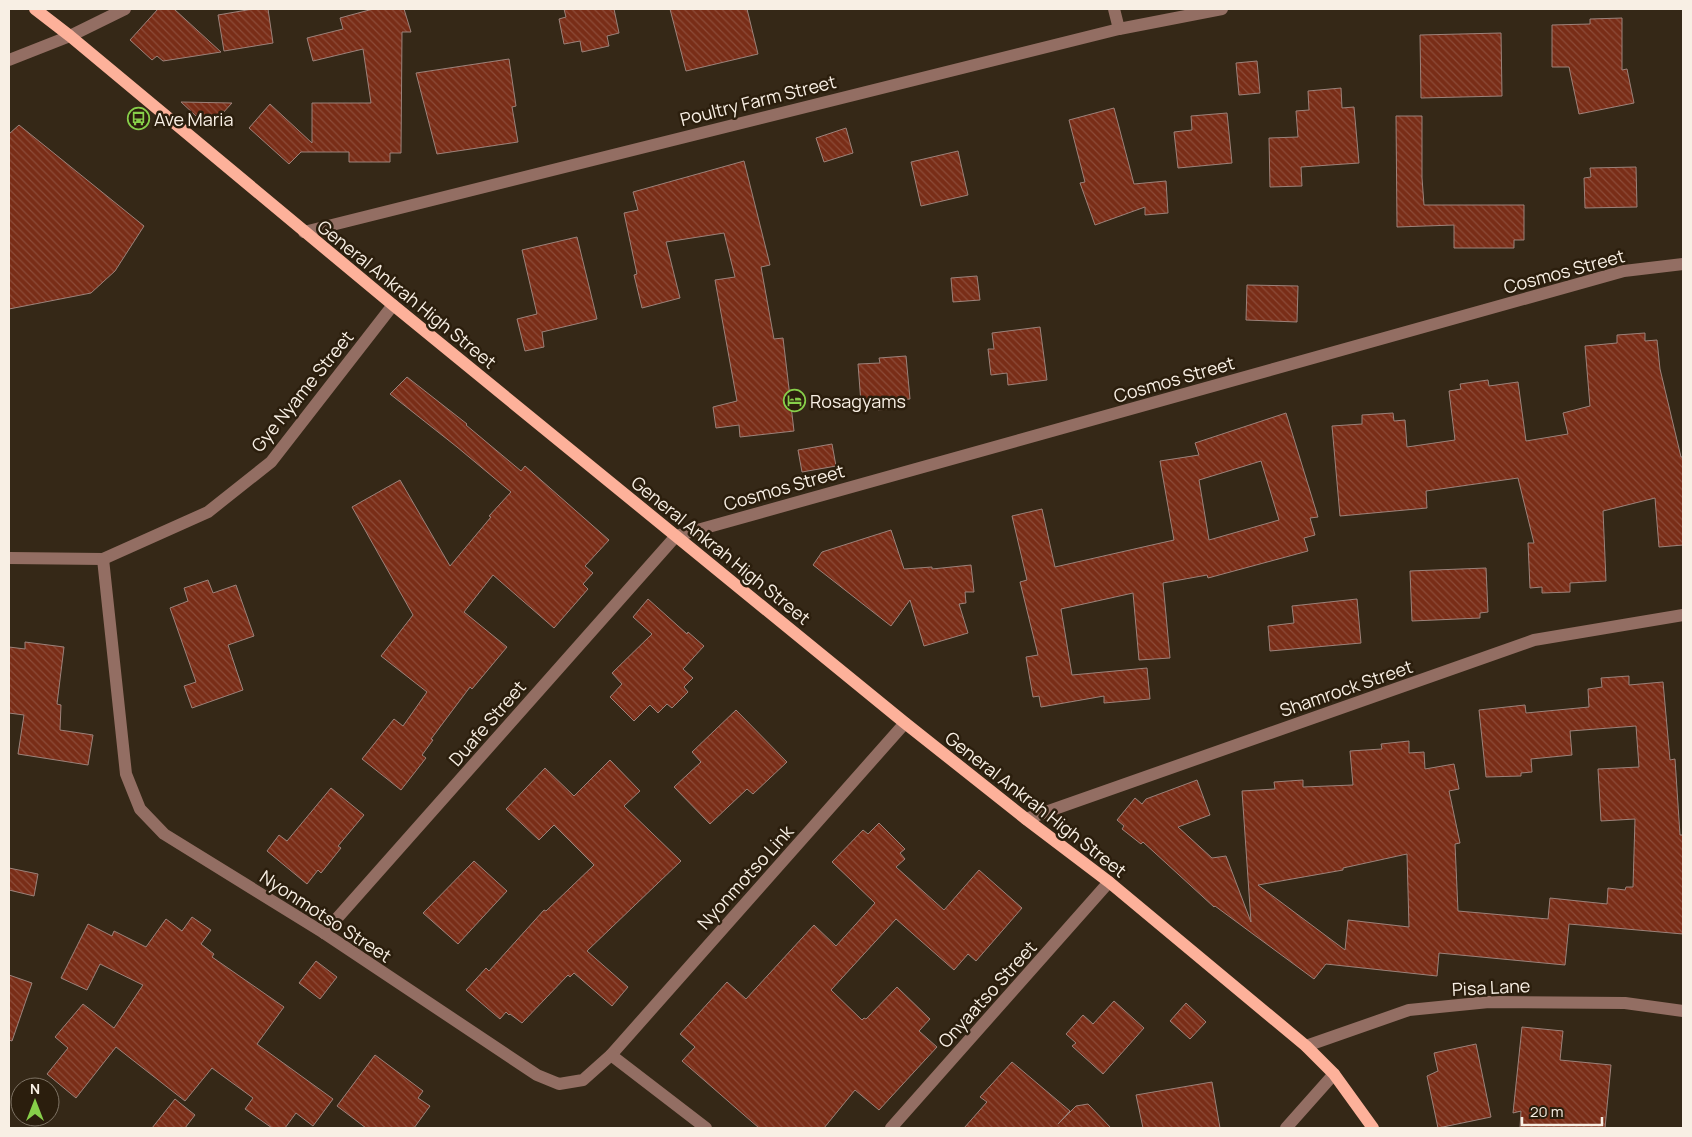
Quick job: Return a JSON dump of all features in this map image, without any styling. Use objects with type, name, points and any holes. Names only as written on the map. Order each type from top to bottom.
[{"type":"main road","name":"General Ankrah High Street","points":[[35,9],[70,36],[304,232],[905,723],[1109,882],[1306,1046],[1334,1074],[1373,1128]]},
{"type":"street","points":[[9,60],[70,36],[125,9]]},
{"type":"street","points":[[1114,9],[1119,29]]},
{"type":"street","name":"Poultry Farm Street","points":[[304,232],[1119,29],[1222,9]]},
{"type":"street","name":"Cosmos Street","points":[[676,536],[1624,271],[1683,264]]},
{"type":"street","name":"Gye Nyame Street","points":[[9,558],[102,559],[208,512],[271,462],[393,305]]},
{"type":"street","name":"Duafe Street","points":[[324,933],[676,536]]},
{"type":"street","name":"Nyonmotso Street","points":[[102,559],[126,774],[140,808],[164,834],[324,933],[536,1075],[558,1084],[583,1080],[611,1055]]},
{"type":"street","name":"Shamrock Street","points":[[1026,819],[1534,640],[1683,615]]},
{"type":"street","name":"Nyonmotso Link","points":[[611,1055],[905,723]]},
{"type":"street","name":"Onyaatso Street","points":[[891,1128],[1109,882]]},
{"type":"street","name":"Pisa Lane","points":[[1306,1046],[1409,1010],[1489,1002],[1625,1003],[1683,1011]]},
{"type":"street","points":[[611,1055],[706,1128]]},
{"type":"street","points":[[1286,1128],[1334,1074]]},
{"type":"building","points":[[158,9],[174,9],[221,52],[163,61],[157,56],[152,60],[130,40]]},
{"type":"building","points":[[253,9],[268,9],[273,43],[224,51],[218,15]]},
{"type":"building","points":[[373,9],[404,9],[411,32],[402,32],[401,153],[390,153],[390,162],[349,162],[349,152],[301,152],[289,164],[249,128],[270,104],[312,143],[312,103],[371,103],[363,49],[313,61],[307,38],[343,29],[340,18]]},
{"type":"building","points":[[564,9],[614,9],[619,33],[607,36],[609,46],[582,52],[580,41],[564,44],[559,19],[566,17]]},
{"type":"building","points":[[670,9],[747,9],[758,54],[686,71]]},
{"type":"building","points":[[1622,18],[1622,70],[1627,69],[1634,103],[1579,114],[1569,67],[1552,67],[1552,25],[1590,24],[1590,19]]},
{"type":"building","points":[[1501,33],[1502,96],[1421,98],[1420,35]]},
{"type":"building","points":[[509,59],[516,106],[512,107],[518,142],[437,154],[416,73]]},
{"type":"building","points":[[1257,61],[1260,93],[1239,95],[1236,63]]},
{"type":"building","points":[[1341,88],[1342,108],[1354,107],[1359,163],[1301,167],[1302,186],[1270,187],[1269,138],[1298,137],[1296,111],[1309,110],[1308,91]]},
{"type":"building","points":[[181,102],[232,103],[209,128]]},
{"type":"building","points":[[1114,108],[1134,184],[1166,181],[1168,213],[1145,215],[1145,207],[1095,225],[1080,183],[1085,182],[1069,120]]},
{"type":"building","points":[[1227,113],[1232,163],[1178,168],[1174,132],[1192,130],[1191,116]]},
{"type":"building","points":[[1396,116],[1422,116],[1424,205],[1524,205],[1524,240],[1514,240],[1514,248],[1454,248],[1454,225],[1397,227]]},
{"type":"building","points":[[19,125],[144,226],[115,271],[91,293],[9,309],[9,134]]},
{"type":"building","points":[[846,128],[853,153],[824,162],[816,138]]},
{"type":"building","points":[[958,151],[968,195],[921,206],[911,162]]},
{"type":"building","points":[[744,161],[770,265],[761,267],[774,339],[783,338],[794,431],[740,437],[739,425],[716,428],[713,407],[737,401],[715,280],[735,277],[724,233],[666,242],[680,298],[642,308],[634,275],[637,274],[624,213],[638,210],[633,192]]},
{"type":"building","points":[[1636,167],[1637,207],[1585,208],[1584,178],[1591,177],[1590,168]]},
{"type":"building","points":[[577,237],[597,319],[542,332],[544,347],[525,351],[517,319],[537,314],[522,250]]},
{"type":"building","points":[[977,276],[980,300],[953,302],[951,278]]},
{"type":"building","points":[[1247,285],[1298,286],[1297,322],[1246,320]]},
{"type":"building","points":[[1040,327],[1047,380],[1008,385],[1007,373],[991,375],[988,349],[994,349],[992,333]]},
{"type":"building","points":[[1645,333],[1645,341],[1657,340],[1660,369],[1681,457],[1683,457],[1683,545],[1659,547],[1655,498],[1603,511],[1606,581],[1570,583],[1570,592],[1542,593],[1542,587],[1530,588],[1528,543],[1534,543],[1518,478],[1426,491],[1427,508],[1340,516],[1332,426],[1362,424],[1362,415],[1393,413],[1394,421],[1405,420],[1407,447],[1455,440],[1449,391],[1461,389],[1460,384],[1488,380],[1489,386],[1518,382],[1526,441],[1568,434],[1563,413],[1590,406],[1585,346],[1617,343],[1617,335]]},
{"type":"building","points":[[906,356],[910,399],[900,400],[901,408],[878,410],[877,401],[861,403],[858,364],[880,363],[879,358]]},
{"type":"building","points":[[407,377],[467,424],[521,471],[525,466],[609,540],[585,566],[593,573],[583,584],[588,589],[554,628],[493,575],[464,612],[507,647],[472,689],[470,687],[431,739],[433,740],[422,755],[426,758],[401,790],[362,759],[394,719],[403,726],[427,692],[381,656],[413,615],[352,507],[400,480],[450,566],[491,517],[489,516],[511,492],[390,394]]},
{"type":"building","points":[[1286,413],[1318,517],[1310,518],[1315,535],[1304,538],[1308,551],[1208,578],[1207,575],[1163,583],[1170,658],[1139,660],[1133,593],[1061,609],[1072,675],[1147,668],[1150,699],[1104,703],[1104,696],[1041,707],[1039,696],[1033,697],[1026,657],[1038,655],[1020,582],[1027,580],[1012,516],[1042,509],[1055,567],[1174,540],[1160,461],[1199,455],[1195,443]],"holes":[[[1261,461],[1279,520],[1209,540],[1199,480]]]},
{"type":"building","points":[[832,444],[836,466],[802,472],[798,450]]},
{"type":"building","points":[[891,530],[904,569],[932,567],[932,569],[971,565],[974,592],[965,592],[966,603],[959,604],[968,633],[924,646],[910,600],[891,626],[813,565],[822,552]]},
{"type":"building","points":[[1486,568],[1488,612],[1480,613],[1480,618],[1412,621],[1410,571]]},
{"type":"building","points":[[208,580],[213,593],[236,585],[254,636],[228,645],[243,690],[192,708],[184,686],[196,682],[170,608],[188,601],[184,588]]},
{"type":"building","points":[[648,599],[687,634],[688,632],[704,646],[683,669],[693,678],[684,687],[688,692],[672,708],[667,704],[658,713],[650,705],[634,721],[610,697],[622,684],[612,673],[652,634],[633,617]]},
{"type":"building","points":[[1357,599],[1361,643],[1270,651],[1268,626],[1294,623],[1292,606]]},
{"type":"building","points":[[25,642],[64,647],[57,704],[61,705],[60,730],[93,735],[88,765],[18,754],[24,715],[9,713],[9,647],[25,649]]},
{"type":"building","points":[[1629,676],[1629,685],[1663,682],[1670,760],[1675,759],[1680,835],[1683,835],[1683,934],[1569,924],[1565,965],[1439,953],[1437,976],[1326,964],[1314,979],[1214,907],[1143,842],[1141,844],[1122,829],[1124,826],[1117,820],[1135,798],[1142,804],[1146,799],[1197,780],[1210,815],[1178,827],[1212,858],[1226,856],[1251,922],[1242,791],[1275,789],[1274,782],[1303,780],[1303,787],[1353,785],[1350,751],[1382,749],[1381,744],[1409,741],[1409,753],[1424,752],[1425,769],[1454,764],[1459,789],[1449,791],[1460,843],[1455,844],[1458,911],[1548,919],[1550,898],[1607,904],[1608,888],[1625,890],[1626,887],[1633,887],[1635,819],[1601,821],[1598,769],[1639,767],[1636,726],[1570,731],[1572,755],[1531,759],[1532,772],[1521,773],[1521,776],[1486,777],[1479,710],[1525,705],[1526,713],[1589,707],[1588,689],[1602,687],[1601,678]],"holes":[[[1407,854],[1409,927],[1348,920],[1345,950],[1258,885],[1343,870],[1343,868]]]},
{"type":"building","points":[[736,710],[787,762],[753,794],[747,789],[710,824],[674,787],[701,762],[692,752]]},
{"type":"building","points":[[610,760],[640,791],[624,806],[681,861],[587,951],[628,987],[612,1006],[574,973],[570,977],[568,975],[522,1023],[506,1012],[500,1019],[466,990],[486,968],[489,971],[544,910],[546,911],[594,865],[554,825],[539,840],[506,809],[545,768],[574,796]]},
{"type":"building","points":[[331,788],[364,815],[338,846],[341,848],[321,873],[318,870],[307,884],[267,851],[279,835],[287,841]]},
{"type":"building","points":[[879,823],[905,849],[900,853],[905,859],[896,867],[944,910],[979,870],[1022,908],[976,961],[968,954],[954,970],[896,919],[831,990],[862,1020],[866,1019],[897,987],[930,1019],[919,1031],[937,1047],[879,1110],[855,1090],[824,1128],[759,1128],[682,1061],[695,1047],[680,1034],[727,982],[746,999],[814,925],[836,946],[875,903],[832,862],[863,830],[868,834]]},
{"type":"building","points":[[474,861],[507,891],[458,944],[423,913]]},
{"type":"building","points":[[9,868],[38,874],[34,896],[9,890]]},
{"type":"building","points":[[192,917],[211,930],[201,944],[214,954],[212,957],[284,1007],[257,1044],[333,1099],[313,1126],[296,1113],[285,1128],[272,1128],[245,1109],[253,1098],[212,1068],[185,1101],[116,1047],[76,1098],[60,1085],[60,1077],[51,1077],[47,1074],[68,1048],[55,1037],[83,1004],[114,1028],[143,985],[100,964],[87,990],[61,978],[88,924],[112,936],[114,931],[146,947],[166,919],[182,931]]},
{"type":"building","points":[[316,961],[337,977],[320,999],[299,983]]},
{"type":"building","points":[[9,975],[32,983],[12,1041],[9,1040]]},
{"type":"building","points":[[1114,1001],[1144,1028],[1103,1074],[1072,1046],[1076,1043],[1066,1034],[1083,1015],[1093,1024]]},
{"type":"building","points":[[1186,1003],[1206,1022],[1190,1039],[1170,1021]]},
{"type":"building","points":[[1522,1027],[1563,1031],[1560,1060],[1611,1065],[1605,1128],[1520,1128],[1521,1111],[1513,1113]]},
{"type":"building","points":[[1476,1044],[1491,1117],[1438,1128],[1427,1076],[1438,1071],[1434,1053]]},
{"type":"building","points":[[375,1055],[423,1091],[418,1098],[430,1106],[414,1128],[366,1128],[337,1106]]},
{"type":"building","points":[[1012,1062],[1070,1111],[1058,1124],[1076,1106],[1088,1104],[1111,1128],[964,1128],[987,1102],[980,1097]]},
{"type":"building","points":[[1212,1082],[1220,1128],[1143,1128],[1136,1095]]},
{"type":"building","points":[[175,1099],[195,1115],[185,1128],[152,1128]]},
{"type":"place","name":"Ave Maria","points":[[138,119]]},
{"type":"place","name":"Rosagyams","points":[[794,401]]}]
